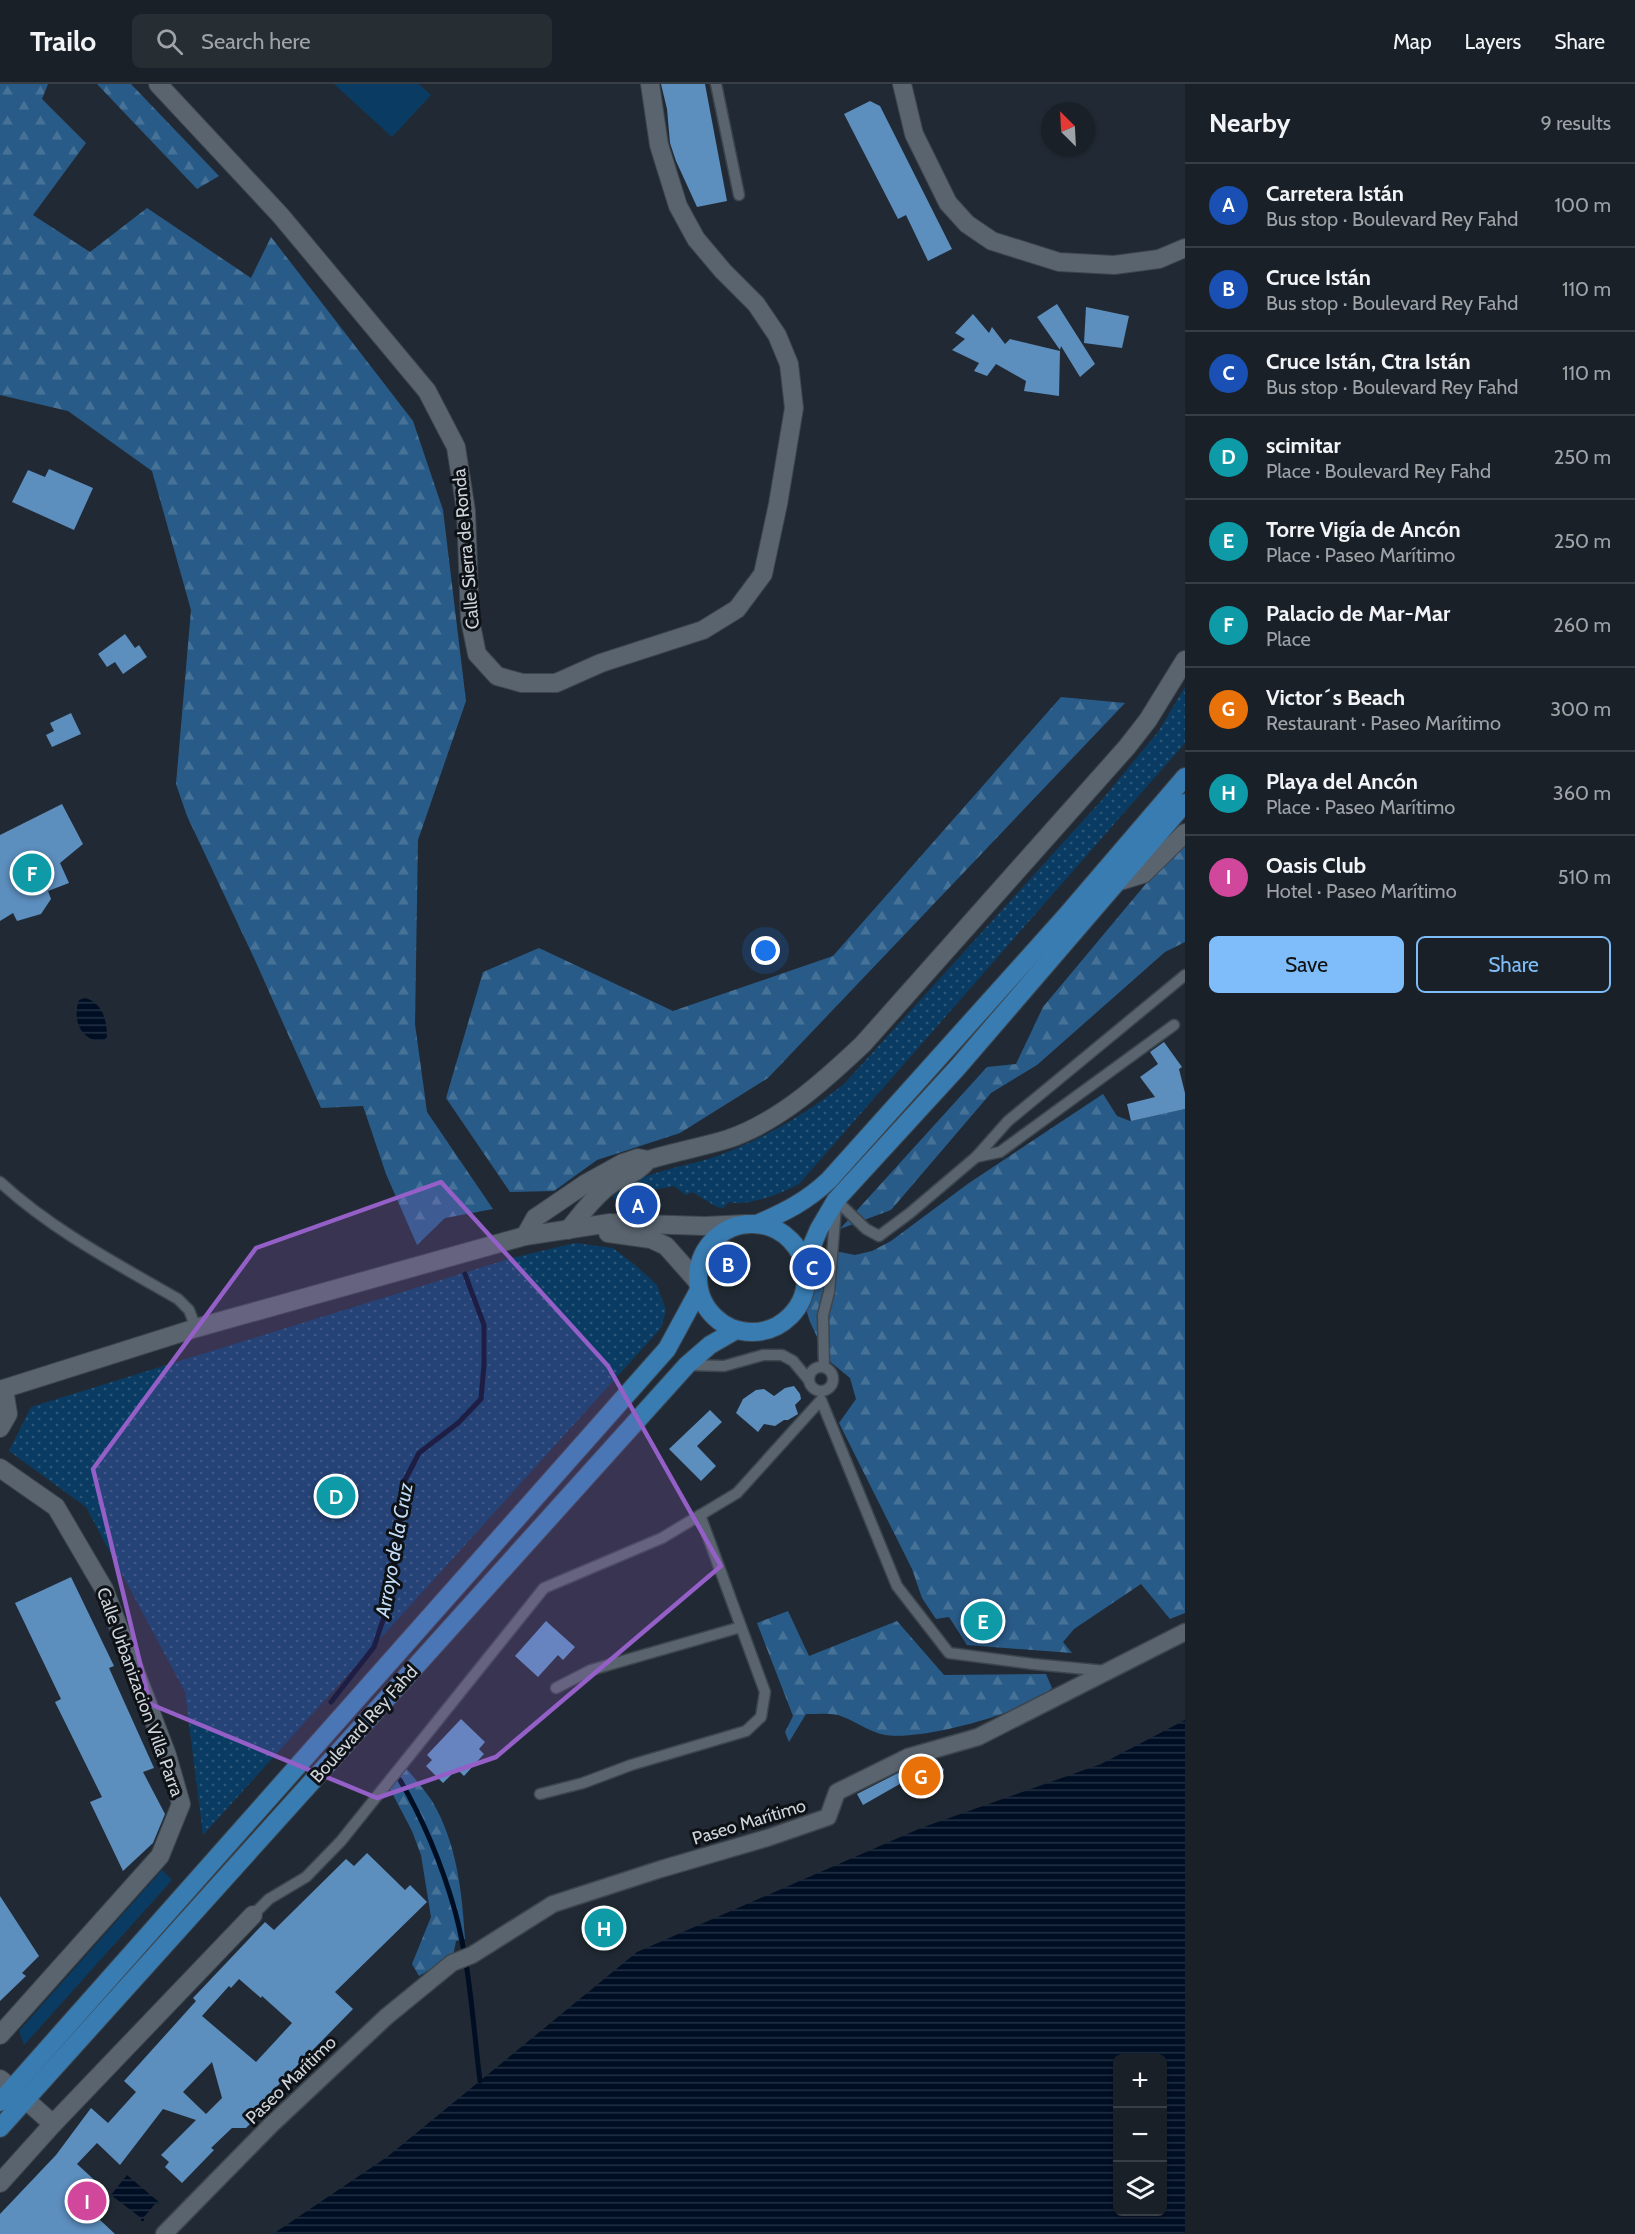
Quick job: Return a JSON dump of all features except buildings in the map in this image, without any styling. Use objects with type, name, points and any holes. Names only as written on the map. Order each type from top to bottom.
[{"type":"main road","points":[[752,1224],[778,1231],[787,1237],[801,1254],[804,1264],[805,1289],[794,1312],[773,1328],[760,1331],[736,1330],[713,1315],[706,1306],[698,1286],[702,1259],[714,1240],[734,1227],[752,1224],[794,1208],[812,1196],[829,1180],[1065,917],[1185,777]]},
{"type":"main road","points":[[804,1264],[819,1229],[837,1200],[958,1067],[1185,803]]},
{"type":"main road","name":"Boulevard Rey Fahd","points":[[0,2128],[9,2092],[666,1349],[698,1286]]},
{"type":"main road","name":"Boulevard Rey Fahd","points":[[9,2092],[687,1365],[710,1345],[736,1330]]},
{"type":"street","name":"Calle Sierra de Ronda","points":[[158,84],[281,216],[427,391],[456,447],[466,511],[470,620],[477,654],[497,676],[522,683],[556,683],[602,663],[703,630],[737,609],[763,574],[794,408],[789,364],[777,335],[756,304],[723,271],[696,239],[678,206],[659,145],[650,84]]},
{"type":"street","points":[[902,84],[914,134],[948,203],[967,225],[992,241],[1059,262],[1114,265],[1159,259],[1185,248]]},
{"type":"street","points":[[525,1236],[535,1218],[572,1192],[623,1163],[638,1158],[648,1160],[729,1138],[751,1129],[808,1094],[836,1070],[863,1044],[1127,747],[1148,720],[1185,660]]},
{"type":"street","points":[[1117,882],[1143,874],[1185,833]]},
{"type":"street","points":[[568,1230],[610,1185],[640,1170],[648,1160]]},
{"type":"street","points":[[568,1230],[572,1192]]},
{"type":"street","points":[[599,1195],[599,1205],[610,1223]]},
{"type":"street","points":[[0,1428],[8,1414],[2,1390],[196,1328],[525,1236],[610,1223],[705,1226],[752,1224]]},
{"type":"street","points":[[590,1227],[608,1233],[651,1239],[666,1246],[698,1286]]},
{"type":"street","name":"Calle Urbanizacion Villa Parra","points":[[0,1468],[56,1507],[104,1589],[167,1755],[181,1804],[160,1857],[0,2035]]},
{"type":"street","name":"Paseo Marítimo","points":[[164,2234],[271,2125],[386,2017],[452,1963],[472,1955],[553,1904],[828,1817],[837,1792],[908,1757],[978,1737],[1185,1632]]},
{"type":"street","points":[[0,2183],[53,2124],[253,1914]]},
{"type":"street","points":[[9,2092],[53,2124]]},
{"type":"lane","points":[[717,84],[738,195]]},
{"type":"lane","points":[[837,1200],[866,1229],[879,1236],[976,1157],[1008,1121],[1185,975]]},
{"type":"lane","points":[[976,1157],[1000,1152],[1174,1025]]},
{"type":"lane","points":[[0,1182],[16,1197],[94,1250],[178,1299],[189,1310],[196,1328]]},
{"type":"lane","points":[[687,1365],[724,1366],[763,1355],[782,1355],[793,1361],[808,1379],[812,1389],[823,1392],[828,1389],[833,1380],[824,1367],[823,1315],[829,1292],[837,1200]]},
{"type":"lane","points":[[808,1379],[813,1370],[824,1367]]},
{"type":"lane","points":[[253,1914],[269,1899],[306,1877],[341,1841],[544,1588],[662,1538],[737,1493],[821,1400],[897,1586],[949,1653],[1107,1671]]},
{"type":"lane","points":[[540,1794],[583,1783],[746,1731],[761,1717],[765,1692],[700,1515]]},
{"type":"lane","points":[[556,1688],[591,1670],[741,1627]]},
{"type":"highlighted area","points":[[441,1182],[608,1366],[721,1566],[496,1757],[377,1798],[150,1704],[93,1469],[256,1248]]},
{"type":"shaded area","points":[[334,84],[419,84],[431,95],[392,137]]},
{"type":"shaded area","points":[[1185,687],[1185,743],[799,1184],[755,1201],[729,1202],[723,1208],[717,1207],[692,1192],[686,1195],[674,1186],[648,1191],[645,1196],[632,1197],[617,1206],[613,1196],[637,1180],[720,1155],[754,1141],[800,1115],[844,1084],[1101,801],[1158,732]]},
{"type":"shaded area","points":[[85,998],[96,1004],[103,1013],[107,1037],[103,1041],[89,1038],[83,1033],[77,1021],[79,1000]]},
{"type":"shaded area","points":[[575,1243],[613,1248],[657,1285],[666,1310],[661,1328],[203,1835],[185,1692],[86,1507],[9,1451],[31,1407],[512,1258]]},
{"type":"shaded area","points":[[1185,1720],[1185,2234],[273,2234],[387,2157],[637,1952],[921,1828],[1101,1764]]},
{"type":"shaded area","points":[[162,1870],[172,1880],[24,2045],[19,2031]]},
{"type":"shaded area","points":[[127,2175],[160,2204],[155,2204],[144,2217],[144,2221],[141,2221],[141,2218],[111,2195]]},
{"type":"green space","points":[[0,84],[48,84],[42,99],[86,143],[33,215],[90,252],[147,208],[251,278],[271,237],[413,421],[443,510],[466,701],[418,840],[415,1024],[427,1112],[493,1209],[445,1218],[417,1245],[386,1174],[363,1106],[321,1108],[187,816],[176,784],[191,610],[152,471],[68,411],[0,395]]},
{"type":"green space","points":[[97,84],[131,84],[219,176],[197,189]]},
{"type":"green space","points":[[1061,697],[1125,703],[768,1078],[680,1133],[597,1160],[554,1191],[510,1192],[446,1098],[483,972],[539,948],[673,1011],[833,956]]},
{"type":"green space","points":[[1185,837],[1185,942],[1165,952],[1037,1065],[991,1093],[891,1210],[840,1229],[987,1067],[1016,1064],[1043,1007]]},
{"type":"green space","points":[[1103,1094],[1117,1116],[1130,1121],[1185,1109],[1185,1613],[1170,1619],[1141,1584],[1074,1629],[1063,1642],[1072,1653],[967,1645],[949,1617],[936,1619],[922,1598],[912,1569],[839,1423],[856,1399],[850,1378],[828,1360],[810,1322],[799,1286],[830,1250],[855,1255],[872,1251],[891,1241],[969,1183]]},
{"type":"green space","points":[[788,1611],[809,1656],[897,1621],[944,1675],[1046,1674],[1052,1688],[1020,1707],[972,1723],[922,1734],[885,1735],[838,1715],[806,1714],[789,1742],[785,1732],[793,1716],[757,1623]]},
{"type":"green space","points":[[406,1768],[432,1801],[453,1851],[460,1886],[465,1939],[456,1941],[453,1956],[419,1976],[412,1964],[431,1917],[421,1855],[412,1831],[389,1787]]},
{"type":"waterway","name":"Arroyo de la Cruz","points":[[331,1702],[374,1647],[389,1602],[404,1482],[419,1453],[458,1423],[481,1399],[484,1325],[465,1274]]},
{"type":"waterway","name":"Arroyo de la Cruz","points":[[400,1780],[432,1844],[455,1911],[468,1974],[480,2081]]},
{"type":"place","name":"Palacio de Mar-Mar","points":[[32,873]]},
{"type":"place","name":"Carretera Istán","points":[[638,1205]]},
{"type":"place","name":"Cruce Istán","points":[[728,1264]]},
{"type":"place","name":"Cruce Istán, Ctra Istán","points":[[812,1267]]},
{"type":"place","name":"scimitar","points":[[336,1496]]},
{"type":"place","name":"Torre Vigía de Ancón","points":[[983,1621]]},
{"type":"place","name":"Victor´s Beach","points":[[921,1776]]},
{"type":"place","name":"Playa del Ancón","points":[[604,1928]]},
{"type":"place","name":"Oasis Club","points":[[87,2201]]}]
